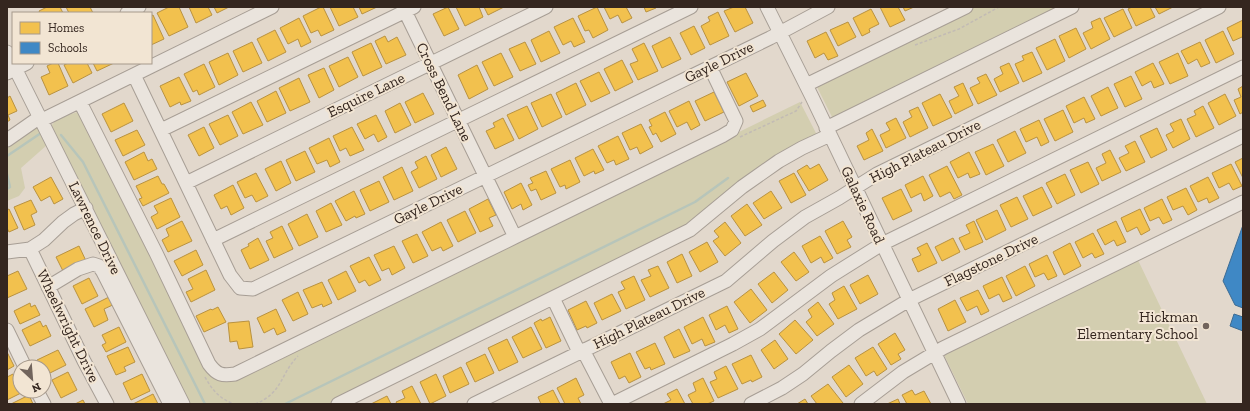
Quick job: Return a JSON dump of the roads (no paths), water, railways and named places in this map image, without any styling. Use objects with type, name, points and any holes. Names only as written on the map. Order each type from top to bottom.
[{"type":"street","points":[[129,12],[139,7]]},
{"type":"street","points":[[7,140],[41,119],[80,102],[272,7]]},
{"type":"street","name":"Esquire Lane","points":[[186,183],[546,7]]},
{"type":"street","points":[[214,240],[692,7]]},
{"type":"street","name":"Galaxie Road","points":[[767,7],[959,404]]},
{"type":"street","name":"Gayle Drive","points":[[134,75],[230,275],[240,288],[253,289],[710,67],[828,7]]},
{"type":"street","points":[[806,85],[966,7]]},
{"type":"street","points":[[338,404],[690,230],[742,187],[828,132],[1072,7]]},
{"type":"street","name":"High Plateau Drive","points":[[474,404],[726,281],[787,230],[878,174],[1219,7]]},
{"type":"street","points":[[161,130],[407,9]]},
{"type":"street","name":"Cross Bend Lane","points":[[407,9],[430,64],[515,237]]},
{"type":"street","points":[[80,102],[156,253],[208,364],[214,372],[222,375],[236,374],[732,130],[736,121],[710,67]]},
{"type":"street","points":[[553,298],[611,404],[733,344],[760,329],[818,284],[882,244],[1243,67]]},
{"type":"street","name":"Lawrence Drive","points":[[17,68],[133,305],[184,404]]},
{"type":"street","name":"Flagstone Drive","points":[[751,404],[782,388],[803,374],[859,330],[909,300],[1243,136]]},
{"type":"street","points":[[861,404],[903,372],[944,348],[1243,202]]},
{"type":"street","points":[[7,252],[30,249],[44,240],[63,222],[86,208]]},
{"type":"street","name":"Wheelwright Drive","points":[[30,249],[107,404]]},
{"type":"street","points":[[48,287],[78,270],[93,264],[99,266],[170,404]]},
{"type":"street","points":[[7,330],[21,359]]},
{"type":"waterway","points":[[7,156],[41,133]]},
{"type":"waterway","points":[[61,135],[83,162],[205,404]]},
{"type":"waterway","points":[[7,174],[10,187],[7,189]]},
{"type":"waterway","points":[[285,404],[695,202],[728,178]]},
{"type":"place","name":"Hickman Elementary School","points":[[1206,326]]}]
